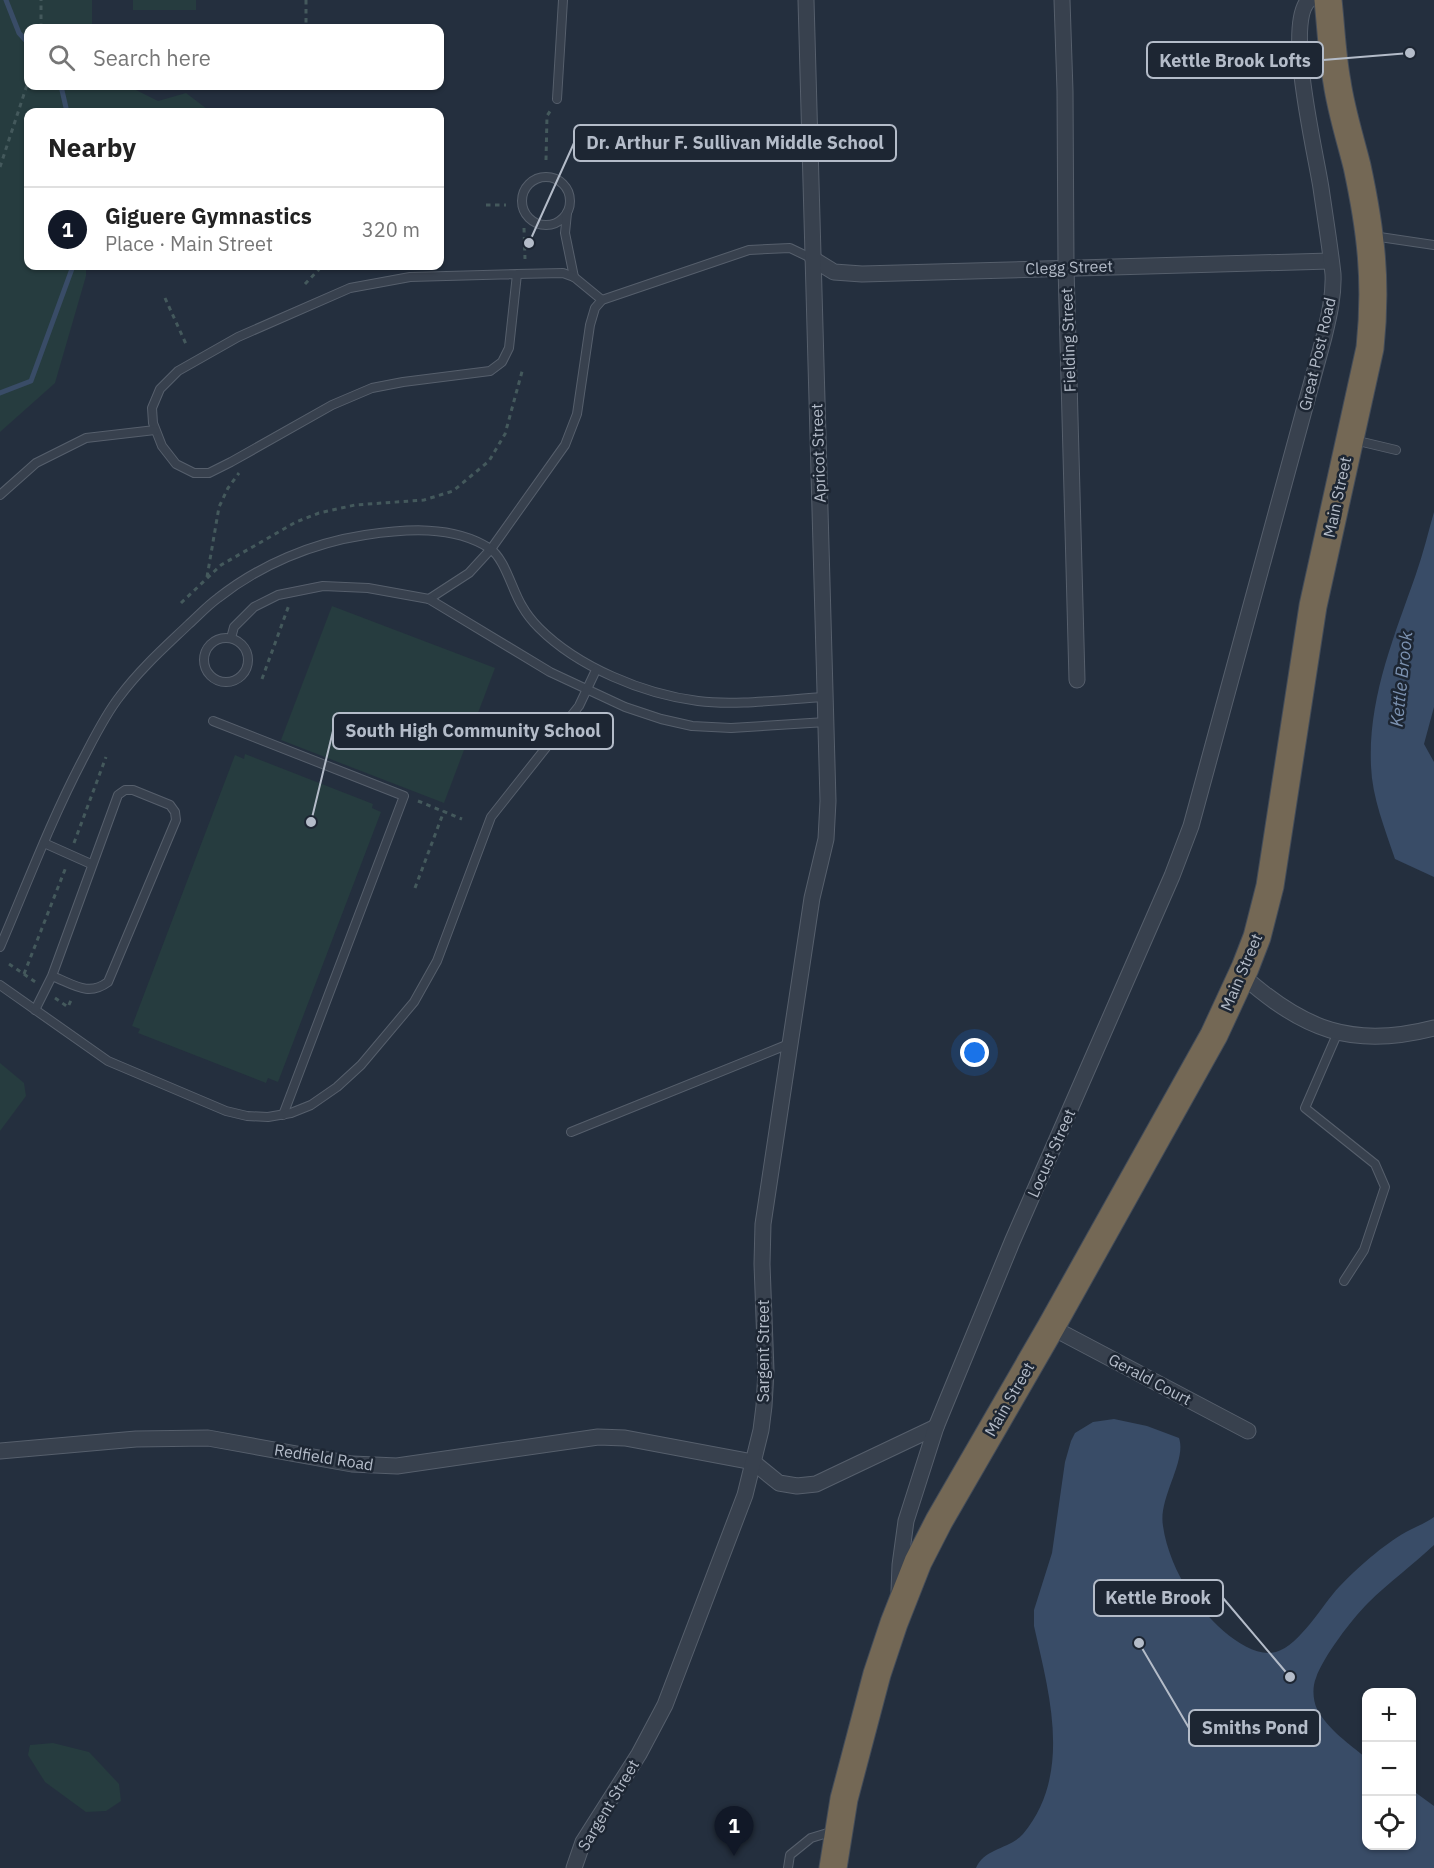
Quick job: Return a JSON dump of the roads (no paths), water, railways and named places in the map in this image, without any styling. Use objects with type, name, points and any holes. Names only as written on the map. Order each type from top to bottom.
[{"type":"highway","name":"Main Street","points":[[833,1868],[838,1830],[877,1674],[918,1562],[1214,1035],[1242,975],[1262,921],[1270,886],[1313,606],[1370,348],[1373,315],[1374,278],[1370,236],[1337,83],[1328,0]]},
{"type":"street","name":"Apricot Street","points":[[806,0],[828,793],[824,854],[812,905]]},
{"type":"street","name":"Fielding Street","points":[[1062,0],[1066,267],[1077,681]]},
{"type":"street","name":"Great Post Road","points":[[1225,702],[1329,315],[1333,281],[1321,187],[1309,127],[1301,66],[1300,30],[1305,4],[1309,0]]},
{"type":"street","name":"Clegg Street","points":[[813,259],[834,272],[862,274],[1330,261]]},
{"type":"street","name":"Locust Street","points":[[899,1609],[900,1565],[906,1521],[936,1427],[1012,1242],[1172,876],[1194,813],[1225,702]]},
{"type":"street","name":"Sargent Street","points":[[574,1868],[583,1842],[639,1754],[665,1705],[745,1495],[764,1406],[766,1371],[762,1264],[763,1224],[812,905]]},
{"type":"street","points":[[1242,975],[1290,1014],[1338,1032],[1363,1037],[1394,1035],[1434,1028]]},
{"type":"street","name":"Gerald Court","points":[[1051,1327],[1248,1431]]},
{"type":"street","points":[[753,1462],[779,1483],[792,1486],[811,1485],[936,1427]]},
{"type":"street","name":"Redfield Road","points":[[0,1451],[136,1439],[208,1438],[352,1464],[397,1466],[598,1437],[625,1438],[753,1462]]},
{"type":"lane","points":[[557,99],[563,0]]},
{"type":"lane","points":[[567,213],[556,223],[549,225],[534,222],[524,210],[523,194],[527,187],[540,178],[555,179],[567,190],[570,197],[565,233],[574,277]]},
{"type":"lane","points":[[1370,236],[1434,245]]},
{"type":"lane","points":[[429,599],[469,573],[491,549],[565,445],[578,414],[590,326],[595,309],[602,300],[749,250],[790,248],[813,259]]},
{"type":"lane","points":[[517,274],[509,348],[502,362],[490,371],[372,388],[332,405],[209,472],[194,473],[176,464],[162,446],[153,423],[152,408],[160,388],[178,371],[238,337],[350,288],[410,277],[517,274],[563,273],[574,277],[602,300]]},
{"type":"lane","points":[[0,495],[36,463],[86,438],[155,430]]},
{"type":"lane","points":[[1350,439],[1396,450]]},
{"type":"lane","points":[[0,947],[66,792],[119,697],[147,663],[217,598],[261,571],[304,550],[340,539],[414,530],[453,533],[491,549],[505,570],[522,606],[538,628],[596,670],[664,694],[700,701],[826,697]]},
{"type":"lane","points":[[231,638],[234,627],[254,607],[278,595],[323,585],[368,588],[429,599],[550,672],[640,712],[692,726],[731,728],[826,722]]},
{"type":"lane","points":[[220,638],[231,638],[241,643],[246,649],[248,663],[246,670],[236,680],[221,682],[208,673],[204,659],[205,652],[214,641],[220,638]]},
{"type":"lane","points":[[0,985],[108,1061],[226,1111],[247,1116],[268,1117],[291,1113],[311,1105],[337,1087],[361,1065],[414,1002],[437,961],[491,817],[566,724],[588,690],[596,670]]},
{"type":"lane","points":[[213,721],[404,796],[284,1114]]},
{"type":"lane","points":[[35,1010],[52,976],[118,795],[125,790],[133,790],[170,805],[175,812],[176,820],[108,982],[98,989],[87,990],[52,976]]},
{"type":"lane","points":[[44,843],[91,864]]},
{"type":"lane","points":[[1338,1032],[1305,1108],[1374,1164],[1385,1187],[1364,1250],[1344,1281]]},
{"type":"lane","points":[[571,1132],[784,1046],[792,1040]]},
{"type":"lane","points":[[788,1868],[790,1855],[811,1838],[838,1830]]},
{"type":"water","points":[[1434,512],[1434,707],[1424,744],[1434,762],[1434,877],[1395,859],[1376,801],[1371,766],[1371,741],[1384,668],[1419,566]]},
{"type":"water","points":[[1114,1419],[1147,1426],[1179,1438],[1179,1458],[1163,1515],[1164,1534],[1169,1552],[1185,1586],[1216,1624],[1240,1643],[1264,1653],[1276,1652],[1294,1641],[1339,1587],[1362,1565],[1397,1537],[1434,1517],[1434,1545],[1376,1595],[1354,1619],[1320,1669],[1315,1682],[1314,1694],[1317,1709],[1327,1724],[1362,1755],[1362,1850],[1416,1850],[1416,1793],[1434,1806],[1434,1868],[976,1868],[985,1856],[1018,1839],[1023,1834],[1038,1811],[1048,1786],[1053,1733],[1046,1678],[1034,1626],[1034,1610],[1052,1553],[1065,1462],[1071,1441],[1075,1433],[1093,1422]]},
{"type":"waterway","points":[[6,0],[19,33],[24,39]]},
{"type":"waterway","points":[[62,90],[66,108]]},
{"type":"waterway","points":[[0,393],[31,381],[72,270]]},
{"type":"place","name":"Kettle Brook Lofts","points":[[1410,53]]},
{"type":"place","name":"Dr. Arthur F. Sullivan Middle School","points":[[529,243]]},
{"type":"place","name":"South High Community School","points":[[311,822]]},
{"type":"place","name":"Smiths Pond","points":[[1139,1643]]},
{"type":"place","name":"Kettle Brook","points":[[1290,1677]]},
{"type":"place","name":"Giguere Gymnastics","points":[[734,1856]]}]
